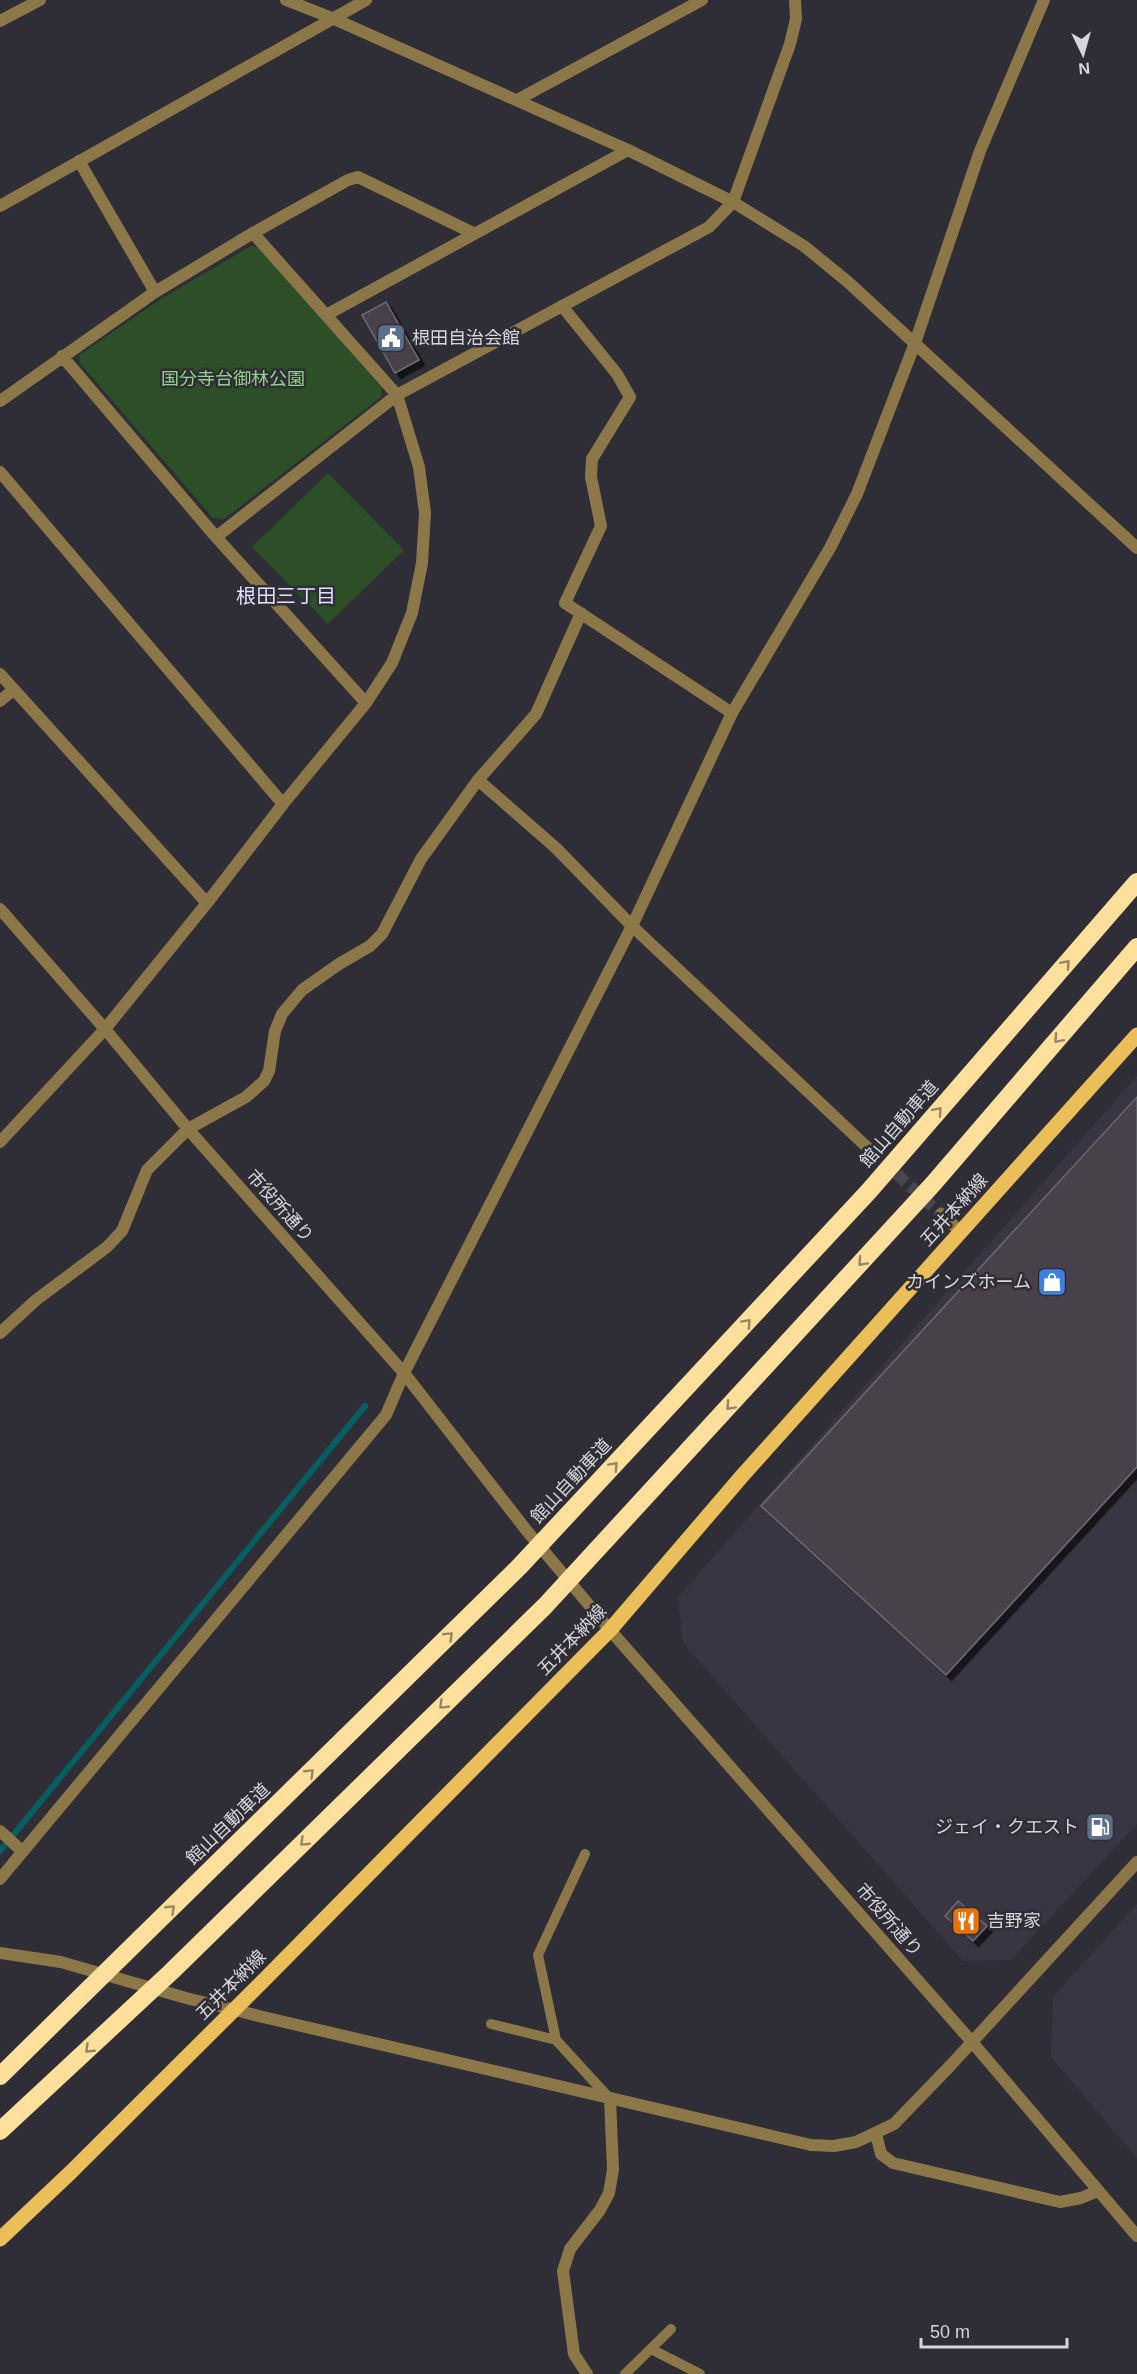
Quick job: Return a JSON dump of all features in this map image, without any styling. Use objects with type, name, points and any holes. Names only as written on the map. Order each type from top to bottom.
[{"type":"highway","name":"館山自動車道","points":[[0,2076],[520,1566],[869,1191],[1137,882]]},
{"type":"highway","points":[[0,2131],[171,1972],[545,1606],[902,1219],[1137,947]]},
{"type":"main road","name":"五井本納線","points":[[0,2239],[234,2010],[610,1630],[742,1476],[1137,1035]]},
{"type":"street","points":[[0,21],[40,0]]},
{"type":"street","points":[[286,0],[332,18],[628,150],[734,202],[804,246],[848,282],[1137,548]]},
{"type":"street","points":[[0,206],[366,0]]},
{"type":"street","points":[[517,100],[702,0]]},
{"type":"street","points":[[216,537],[397,394],[709,227],[734,202],[790,44],[796,19],[795,0]]},
{"type":"street","points":[[0,1878],[386,1415],[404,1373],[632,926],[732,713],[830,548],[856,494],[915,343],[980,151],[1044,0]]},
{"type":"street","points":[[326,315],[628,150]]},
{"type":"street","points":[[79,161],[154,292]]},
{"type":"street","points":[[0,401],[154,292],[348,180],[357,177],[473,233]]},
{"type":"street","points":[[0,1142],[105,1029],[366,703],[392,663],[412,613],[422,563],[425,513],[419,467],[397,394],[253,233]]},
{"type":"street","points":[[562,306],[621,380],[630,397],[592,459],[591,477],[601,526],[565,603],[732,713]]},
{"type":"street","points":[[62,356],[216,537],[366,703]]},
{"type":"street","points":[[0,472],[283,804]]},
{"type":"street","points":[[0,1333],[36,1300],[107,1247],[122,1230],[147,1170],[188,1130],[246,1097],[264,1081],[269,1071],[275,1031],[282,1014],[302,990],[370,946],[382,934],[421,859],[478,780],[536,714],[581,613]]},
{"type":"street","points":[[0,674],[207,903]]},
{"type":"street","points":[[0,701],[13,690]]},
{"type":"street","points":[[478,780],[556,849],[632,926],[870,1150]]},
{"type":"street","name":"市役所通り","points":[[0,909],[105,1029],[188,1130],[404,1373],[527,1531],[610,1630],[972,2042],[1137,2236]]},
{"type":"street","points":[[941,1214],[961,1232]]},
{"type":"street","points":[[0,1831],[22,1851]]},
{"type":"street","points":[[0,1953],[61,1962],[234,2010],[811,2145],[834,2146],[856,2142],[894,2124],[1137,1862]]},
{"type":"street","points":[[587,2374],[574,2354],[563,2271],[570,2249],[600,2210],[609,2193],[614,2170],[610,2098]]},
{"type":"street","points":[[876,2134],[881,2154],[893,2163],[1060,2202],[1081,2198],[1098,2191]]},
{"type":"lane","points":[[585,1854],[538,1955],[556,2040],[610,2098]]},
{"type":"lane","points":[[491,2024],[556,2040]]},
{"type":"lane","points":[[625,2374],[671,2329]]},
{"type":"lane","points":[[651,2349],[700,2374]]},
{"type":"shaded area","points":[[1137,1076],[1137,1824],[1011,1960],[963,1961],[683,1643],[678,1597]]},
{"type":"shaded area","points":[[1137,1904],[1137,2158],[1051,2057],[1053,1997]]},
{"type":"green space","name":"国分寺台御林公園","points":[[251,246],[260,248],[382,388],[381,397],[224,519],[213,518],[80,363],[79,355],[161,299]]},
{"type":"green space","points":[[328,473],[404,550],[328,624],[252,547]]},
{"type":"building","name":"根田自治会館","points":[[386,302],[419,360],[395,373],[362,315]]},
{"type":"building","name":"カインズホーム","points":[[1137,1097],[1137,1467],[946,1675],[761,1506]]},
{"type":"building","name":"吉野家","points":[[958,1901],[987,1926],[973,1941],[945,1916]]},
{"type":"waterway","points":[[0,1851],[365,1406]]},
{"type":"tunnel","points":[[870,1150],[941,1214]]},
{"type":"place","name":"根田自治会館","points":[[391,338]]},
{"type":"place","name":"カインズホーム","points":[[1052,1282]]},
{"type":"place","name":"ジェイ・クエスト","points":[[1100,1827]]},
{"type":"place","name":"吉野家","points":[[966,1921]]},
{"type":"district","name":"根田三丁目","points":[[286,596]]}]
